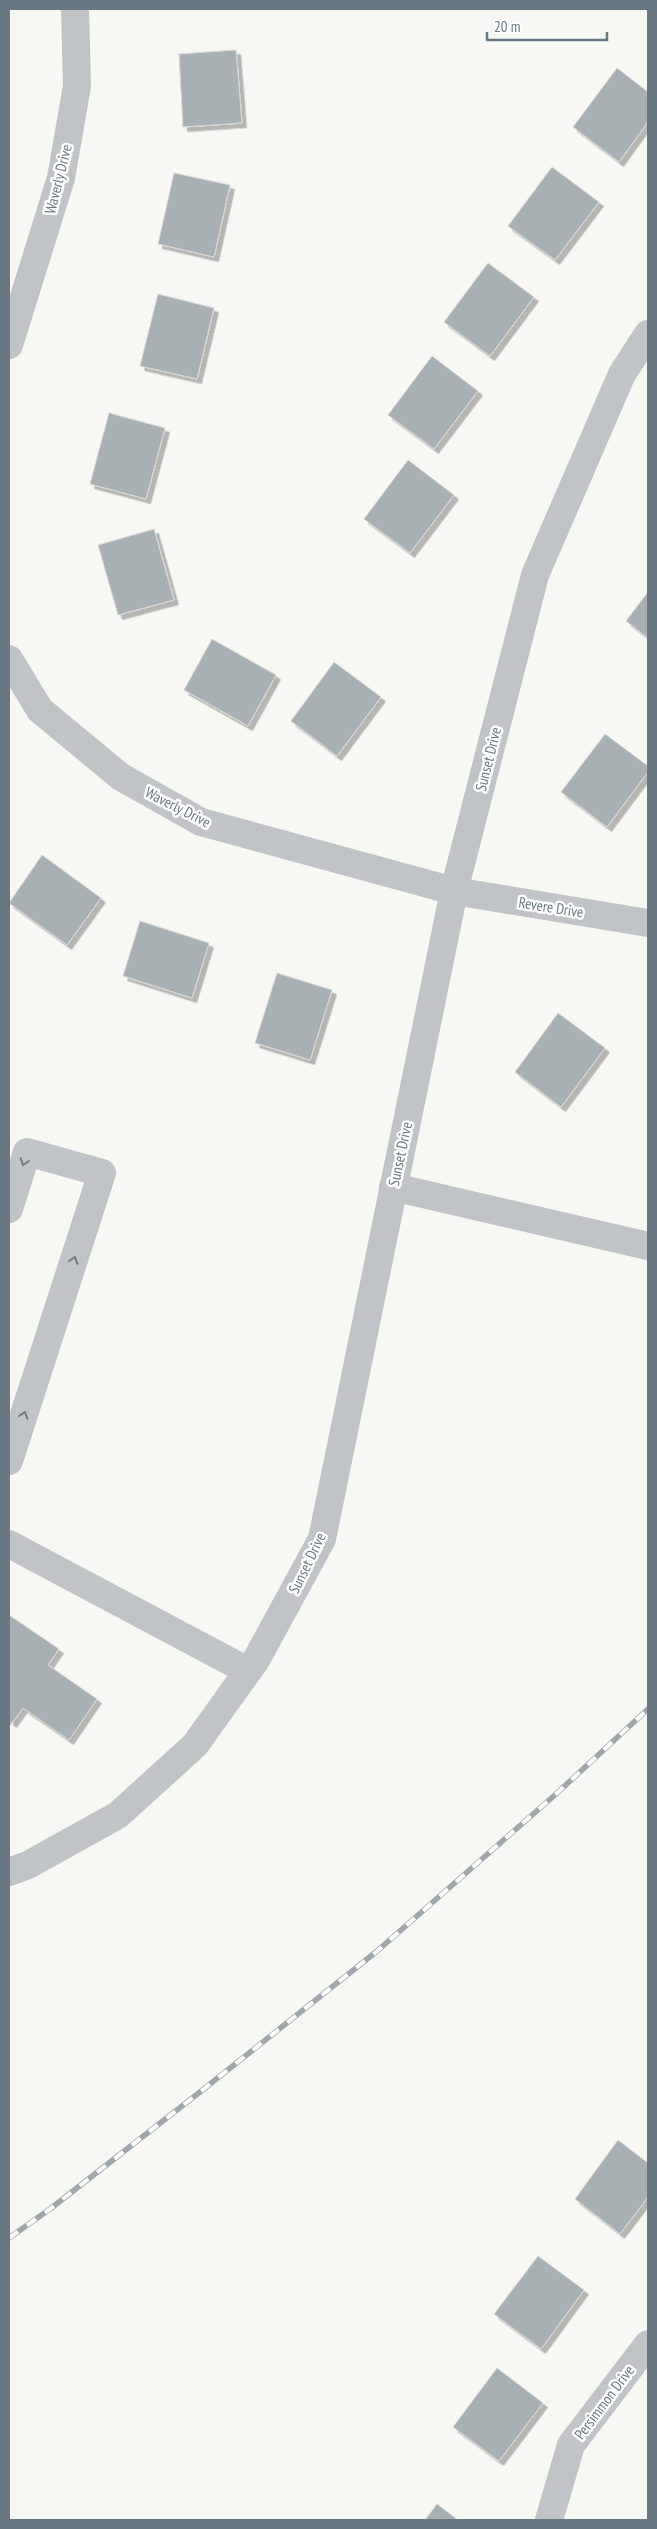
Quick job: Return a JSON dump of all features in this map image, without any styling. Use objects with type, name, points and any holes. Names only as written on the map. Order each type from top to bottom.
[{"type":"street","name":"Waverly Drive","points":[[9,345],[61,178],[77,86],[75,9]]},
{"type":"street","name":"Sunset Drive","points":[[9,1872],[28,1866],[118,1815],[195,1745],[248,1671],[322,1539],[454,891],[535,575],[622,374],[648,334]]},
{"type":"street","name":"Waverly Drive","points":[[9,659],[40,710],[121,777],[192,818],[454,891]]},
{"type":"street","name":"Revere Drive","points":[[454,891],[648,923]]},
{"type":"street","points":[[9,1209],[27,1152],[102,1173],[9,1461]]},
{"type":"street","points":[[393,1187],[648,1246]]},
{"type":"street","points":[[9,1544],[248,1671]]},
{"type":"street","name":"Persimmon Drive","points":[[549,2520],[571,2445],[648,2344]]},
{"type":"building","points":[[236,50],[242,123],[183,127],[179,54]]},
{"type":"building","points":[[617,68],[648,92],[648,122],[619,162],[573,127]]},
{"type":"building","points":[[552,167],[599,202],[555,260],[508,226]]},
{"type":"building","points":[[174,173],[230,185],[214,257],[158,244]]},
{"type":"building","points":[[488,263],[534,297],[490,356],[444,322]]},
{"type":"building","points":[[158,294],[214,308],[197,379],[140,366]]},
{"type":"building","points":[[432,356],[478,391],[434,449],[388,415]]},
{"type":"building","points":[[109,413],[165,428],[146,499],[90,484]]},
{"type":"building","points":[[408,460],[454,495],[410,553],[364,519]]},
{"type":"building","points":[[154,529],[174,600],[118,615],[98,545]]},
{"type":"building","points":[[648,592],[648,638],[626,621]]},
{"type":"building","points":[[212,639],[276,675],[248,726],[184,690]]},
{"type":"building","points":[[334,662],[381,697],[337,756],[291,721]]},
{"type":"building","points":[[605,734],[648,766],[648,772],[607,827],[561,792]]},
{"type":"building","points":[[42,855],[101,898],[67,945],[9,903]]},
{"type":"building","points":[[140,921],[209,943],[192,998],[123,976]]},
{"type":"building","points":[[277,973],[332,990],[310,1060],[255,1043]]},
{"type":"building","points":[[558,1013],[605,1048],[561,1107],[515,1072]]},
{"type":"building","points":[[9,1615],[59,1649],[48,1665],[97,1699],[69,1740],[23,1708],[12,1723],[9,1721]]},
{"type":"building","points":[[618,2140],[648,2163],[648,2197],[620,2234],[575,2199]]},
{"type":"building","points":[[538,2256],[584,2290],[541,2349],[494,2314]]},
{"type":"building","points":[[497,2368],[543,2403],[499,2461],[453,2427]]},
{"type":"building","points":[[437,2504],[458,2520],[425,2520]]},
{"type":"railway","points":[[9,2238],[50,2209],[376,1952],[556,1794],[648,1709]]}]
